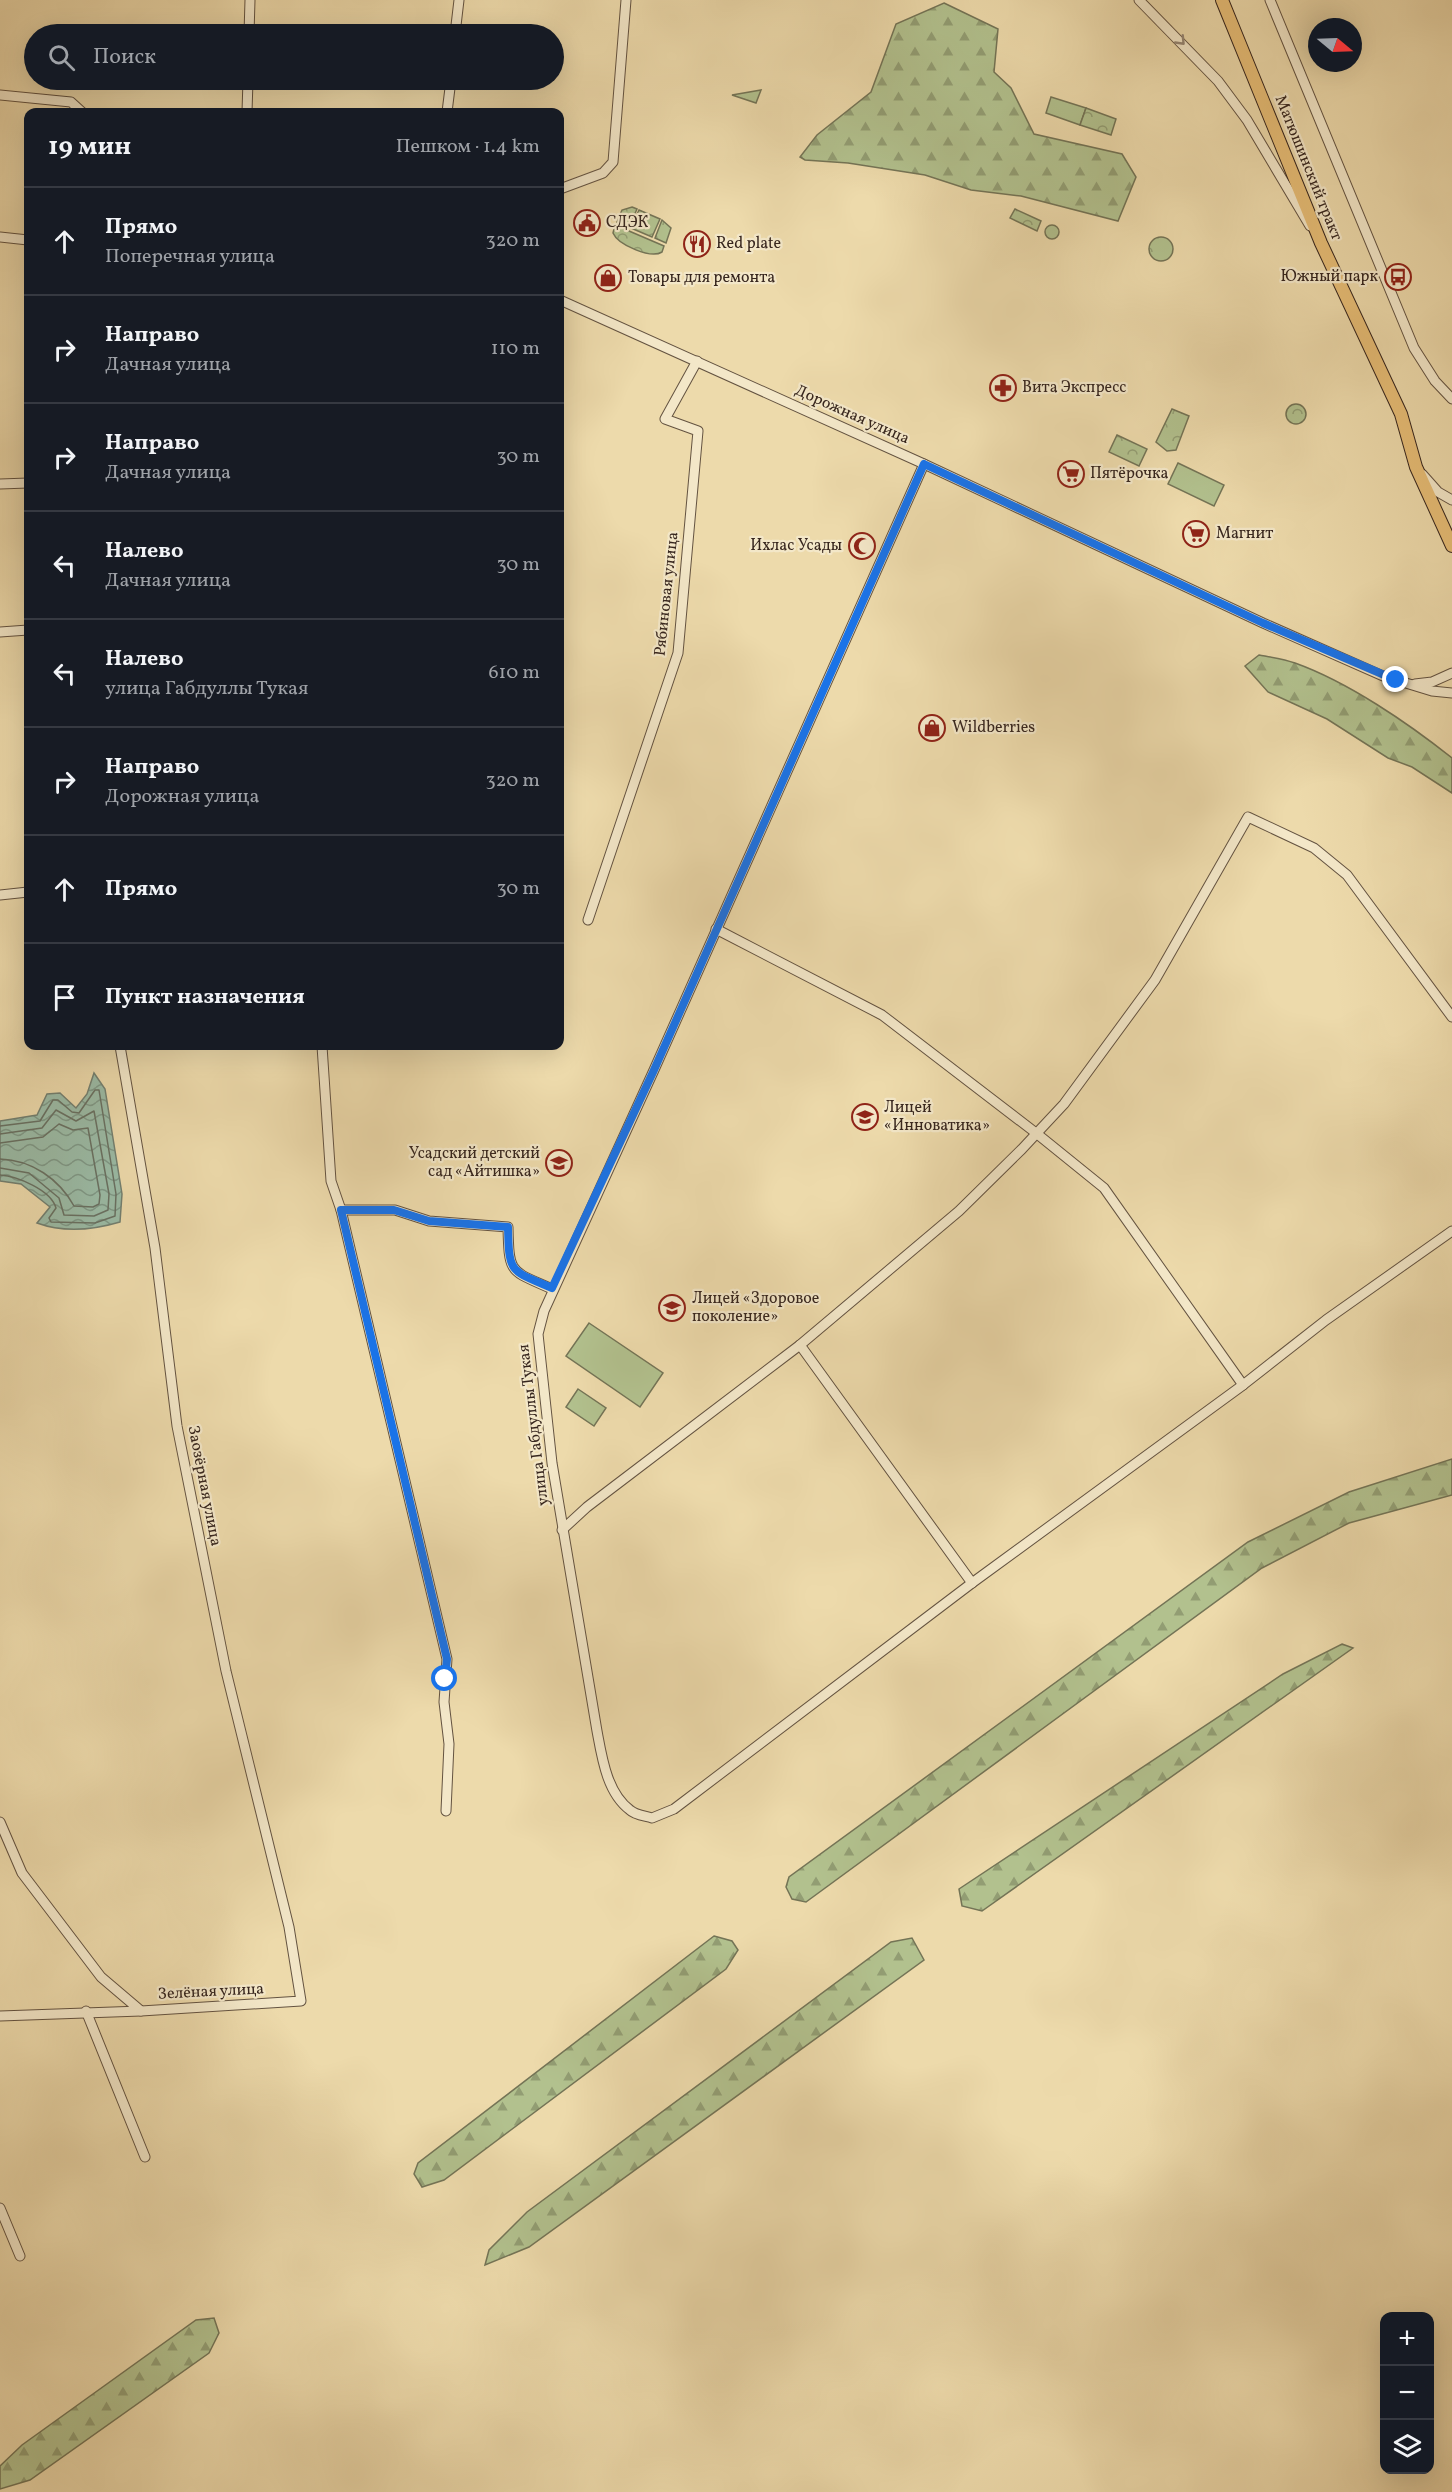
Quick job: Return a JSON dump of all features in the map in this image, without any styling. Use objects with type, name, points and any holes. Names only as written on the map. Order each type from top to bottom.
[{"type":"main road","name":"Матюшинский тракт","points":[[1222,0],[1321,243],[1401,414],[1416,467],[1452,546]]},
{"type":"street","points":[[249,24],[250,0]]},
{"type":"street","points":[[456,24],[459,0]]},
{"type":"street","points":[[564,188],[603,173],[613,162],[626,0]]},
{"type":"street","points":[[1139,0],[1177,36],[1224,89],[1247,120],[1321,243]]},
{"type":"street","points":[[1270,0],[1414,348],[1435,381],[1452,399]]},
{"type":"street","points":[[247,108],[248,90]]},
{"type":"street","points":[[448,108],[450,90]]},
{"type":"street","points":[[0,95],[71,102],[78,108]]},
{"type":"street","points":[[0,237],[24,240]]},
{"type":"street","name":"Дорожная улица","points":[[564,302],[924,464],[1263,623],[1383,676],[1432,691],[1452,693]]},
{"type":"street","name":"Рябиновая улица","points":[[588,920],[678,652],[698,431],[665,419],[697,361]]},
{"type":"street","name":"улица Габдуллы Тукая","points":[[924,464],[654,1070],[552,1288],[538,1334],[562,1530],[604,1764],[614,1793],[630,1811],[652,1818],[674,1809],[972,1583],[1243,1385],[1326,1320],[1452,1232]]},
{"type":"street","points":[[1416,467],[1438,492],[1452,500]]},
{"type":"street","points":[[0,484],[24,483]]},
{"type":"street","points":[[0,632],[24,630]]},
{"type":"street","points":[[1413,685],[1432,682],[1452,672]]},
{"type":"street","points":[[562,1530],[587,1507],[800,1345],[959,1211],[1064,1104],[1155,980],[1248,817],[1314,848],[1347,875],[1452,1017]]},
{"type":"street","points":[[0,895],[24,892]]},
{"type":"street","points":[[716,929],[882,1015],[1104,1188],[1243,1385]]},
{"type":"street","name":"Заозёрная улица","points":[[121,1050],[154,1248],[177,1426],[226,1671],[289,1927]]},
{"type":"street","points":[[322,1050],[331,1181],[341,1210],[447,1659],[444,1702],[449,1744],[446,1812]]},
{"type":"street","points":[[341,1210],[394,1210],[429,1221],[508,1227],[510,1263],[515,1272],[552,1288]]},
{"type":"street","points":[[800,1345],[972,1583]]},
{"type":"street","name":"Зелёная улица","points":[[0,1822],[22,1873],[101,1977],[141,2011],[301,2001],[289,1927]]},
{"type":"street","points":[[0,2016],[86,2011],[141,2011]]},
{"type":"street","points":[[86,2011],[145,2157]]},
{"type":"street","points":[[0,2208],[20,2256]]},
{"type":"green space","points":[[944,3],[998,29],[994,72],[1011,88],[1034,134],[1122,154],[1136,177],[1118,221],[1021,196],[971,190],[925,175],[848,163],[805,160],[800,157],[817,135],[871,92],[896,24]]},
{"type":"green space","points":[[761,90],[756,103],[732,95]]},
{"type":"green space","points":[[1051,97],[1086,108],[1080,125],[1046,113]]},
{"type":"green space","points":[[1086,108],[1116,119],[1111,135],[1080,125]]},
{"type":"green space","points":[[632,207],[637,209],[629,227],[617,222],[622,210]]},
{"type":"green space","points":[[1015,209],[1041,221],[1037,231],[1010,218]]},
{"type":"green space","points":[[639,210],[660,219],[652,237],[631,228]]},
{"type":"green space","points":[[662,220],[671,228],[666,243],[655,238]]},
{"type":"green space","points":[[615,225],[664,246],[662,252],[650,254],[635,250],[621,242],[613,233]]},
{"type":"green space","points":[[1052,225],[1057,227],[1059,232],[1057,237],[1052,239],[1047,237],[1045,232],[1047,227]]},
{"type":"green space","points":[[1161,237],[1166,238],[1172,244],[1172,254],[1166,260],[1161,261],[1156,260],[1150,254],[1149,249],[1150,244],[1156,238]]},
{"type":"green space","points":[[1292,404],[1300,404],[1306,410],[1306,418],[1300,424],[1292,424],[1286,418],[1286,410]]},
{"type":"green space","points":[[1172,409],[1189,416],[1176,450],[1167,451],[1156,442]]},
{"type":"green space","points":[[1117,435],[1147,449],[1139,466],[1109,452]]},
{"type":"green space","points":[[1178,463],[1224,485],[1214,506],[1168,484]]},
{"type":"green space","points":[[1259,655],[1295,663],[1336,681],[1377,704],[1416,731],[1452,758],[1452,793],[1412,767],[1388,758],[1327,719],[1268,692],[1245,666]]},
{"type":"green space","points":[[589,1323],[663,1373],[640,1407],[566,1356]]},
{"type":"green space","points":[[578,1389],[606,1408],[594,1426],[566,1407]]},
{"type":"green space","points":[[1452,1459],[1452,1495],[1349,1523],[1262,1568],[806,1902],[792,1899],[786,1887],[789,1877],[1248,1542],[1349,1492]]},
{"type":"green space","points":[[1342,1644],[1353,1648],[982,1911],[962,1906],[959,1889],[1283,1674]]},
{"type":"green space","points":[[714,1936],[732,1941],[738,1950],[726,1969],[444,2180],[422,2187],[414,2174],[418,2163]]},
{"type":"green space","points":[[912,1938],[924,1960],[529,2247],[485,2265],[489,2250],[527,2212],[891,1942]]},
{"type":"green space","points":[[214,2318],[219,2333],[209,2353],[30,2480],[0,2489],[0,2466],[22,2445],[196,2320]]},
{"type":"water","points":[[94,1073],[105,1089],[122,1194],[120,1222],[78,1229],[58,1228],[37,1223],[50,1207],[21,1184],[0,1181],[0,1121],[37,1115],[47,1094],[60,1093],[76,1108],[87,1094]]},
{"type":"place","name":"СДЭК","points":[[587,223]]},
{"type":"place","name":"Red plate","points":[[697,244]]},
{"type":"place","name":"Южный парк","points":[[1398,277]]},
{"type":"place","name":"Товары для ремонта","points":[[608,278]]},
{"type":"place","name":"Вита Экспресс","points":[[1003,388]]},
{"type":"place","name":"Пятёрочка","points":[[1071,474]]},
{"type":"place","name":"Магнит","points":[[1196,534]]},
{"type":"place","name":"Ихлас Усады","points":[[862,546]]},
{"type":"place","name":"Wildberries","points":[[932,728]]},
{"type":"place","name":"Лицей «Инноватика»","points":[[865,1117]]},
{"type":"place","name":"Усадский детский сад «Айтишка»","points":[[559,1163]]},
{"type":"place","name":"Лицей «Здоровое поколение»","points":[[672,1308]]},
{"type":"route","points":[[445,1679],[447,1659],[390,1426],[341,1210],[394,1210],[429,1221],[508,1227],[510,1263],[515,1272],[552,1288],[654,1070],[924,464],[1263,623],[1396,680]]}]
